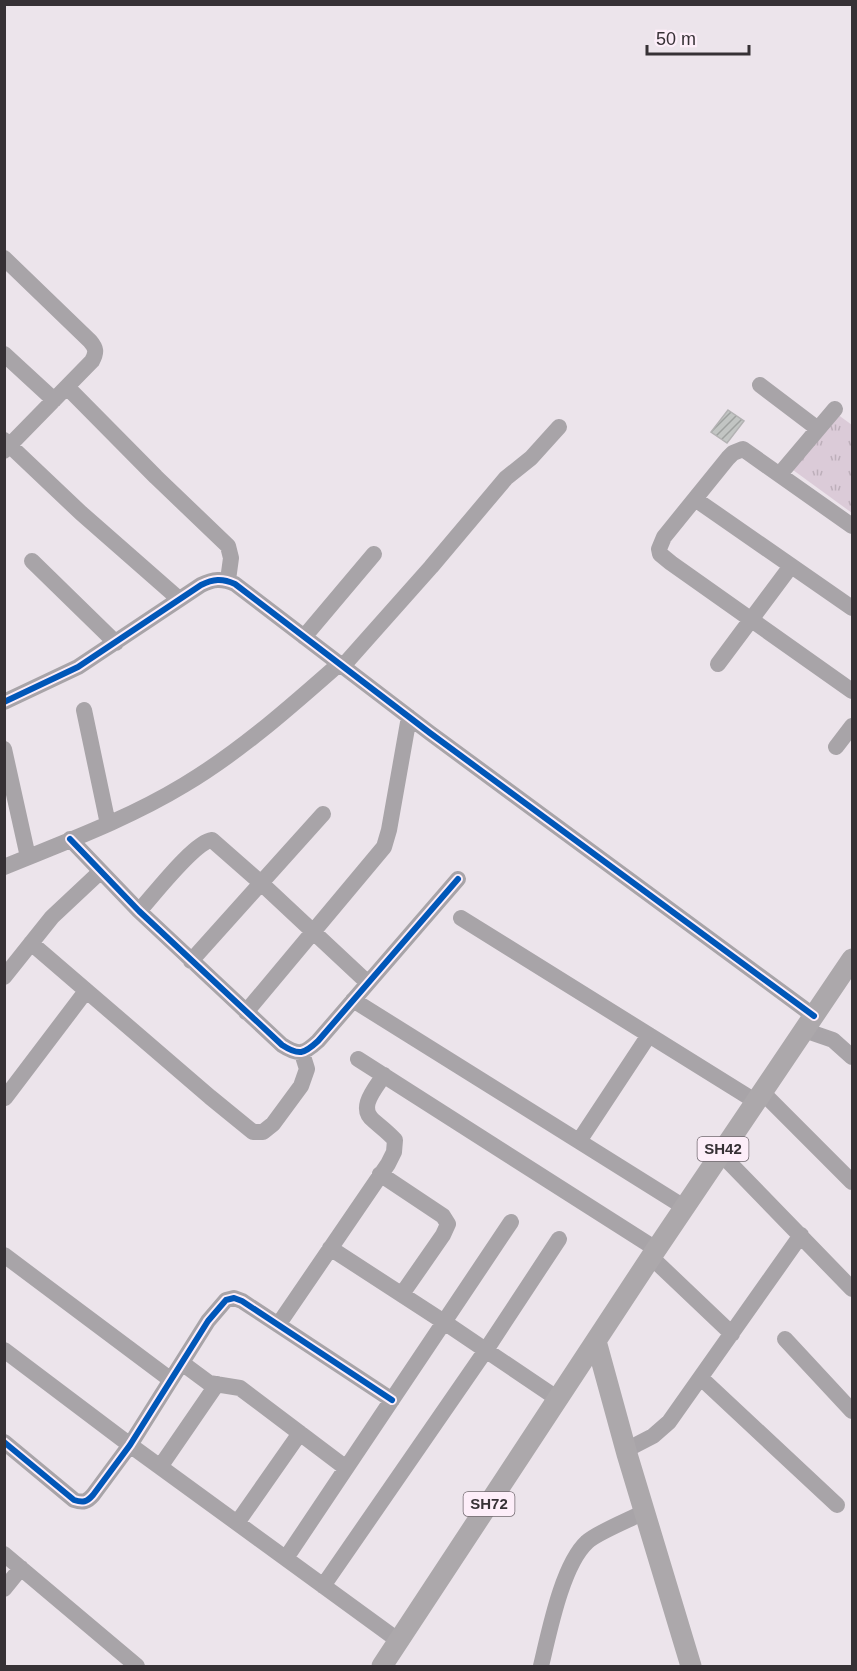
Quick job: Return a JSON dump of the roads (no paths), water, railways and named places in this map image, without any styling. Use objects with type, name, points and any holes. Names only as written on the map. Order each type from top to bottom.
[{"type":"main road","name":"SH42","points":[[596,1341],[852,958]]},
{"type":"main road","name":"SH72","points":[[382,1666],[596,1341]]},
{"type":"main road","points":[[596,1341],[644,1512],[691,1666]]},
{"type":"street","points":[[4,258],[95,347],[96,353],[92,361],[67,387],[6,445],[179,599]]},
{"type":"street","points":[[4,354],[54,400]]},
{"type":"street","points":[[760,385],[818,429]]},
{"type":"street","points":[[67,387],[228,546],[231,558],[228,580]]},
{"type":"street","points":[[780,474],[835,409]]},
{"type":"street","points":[[4,867],[152,804],[221,761],[268,725],[341,665],[431,567],[506,478],[531,458],[559,427]]},
{"type":"street","points":[[852,526],[743,449],[728,458],[660,543],[660,554],[852,691]]},
{"type":"street","points":[[695,500],[852,608]]},
{"type":"street","points":[[304,637],[374,554]]},
{"type":"street","points":[[32,561],[116,643]]},
{"type":"street","points":[[718,664],[791,566]]},
{"type":"street","points":[[4,702],[61,677],[201,585],[211,580],[228,580],[833,1040],[852,1057]]},
{"type":"street","points":[[84,710],[108,824]]},
{"type":"street","points":[[246,1012],[384,847],[409,717]]},
{"type":"street","points":[[836,747],[852,726]]},
{"type":"street","points":[[4,749],[28,857]]},
{"type":"street","points":[[191,961],[323,814]]},
{"type":"street","points":[[70,839],[100,872],[191,961],[292,1052],[302,1053],[318,1041],[458,879]]},
{"type":"street","points":[[139,911],[190,854],[207,841],[212,840],[368,982]]},
{"type":"street","points":[[4,977],[52,917],[100,872]]},
{"type":"street","points":[[461,918],[649,1035],[758,1096],[852,1182]]},
{"type":"street","points":[[31,943],[253,1132],[263,1132],[273,1124],[301,1086],[307,1069],[302,1053]]},
{"type":"street","points":[[5,1100],[86,991]]},
{"type":"street","points":[[353,1000],[684,1207]]},
{"type":"street","points":[[579,1142],[649,1035]]},
{"type":"street","points":[[358,1059],[654,1253],[732,1334]]},
{"type":"street","points":[[278,1325],[394,1152],[395,1140],[370,1119],[366,1107],[384,1075]]},
{"type":"street","points":[[720,1153],[852,1289]]},
{"type":"street","points":[[380,1174],[443,1216],[448,1224],[402,1294]]},
{"type":"street","points":[[285,1558],[511,1222]]},
{"type":"street","points":[[626,1450],[661,1431],[801,1235]]},
{"type":"street","points":[[323,1586],[486,1350],[559,1239]]},
{"type":"street","points":[[330,1248],[558,1399]]},
{"type":"street","points":[[4,1255],[171,1380]]},
{"type":"street","points":[[4,1442],[74,1500],[87,1501],[130,1445],[208,1321],[226,1300],[234,1298],[242,1301],[392,1400]]},
{"type":"street","points":[[785,1339],[852,1411]]},
{"type":"street","points":[[4,1350],[399,1641]]},
{"type":"street","points":[[182,1363],[209,1383],[240,1388],[346,1468]]},
{"type":"street","points":[[701,1378],[837,1505]]},
{"type":"street","points":[[160,1467],[217,1384]]},
{"type":"street","points":[[237,1523],[300,1433]]},
{"type":"street","points":[[541,1666],[563,1585],[577,1554],[587,1541],[644,1512]]},
{"type":"street","points":[[4,1554],[137,1666]]},
{"type":"street","points":[[4,1589],[21,1568]]}]
